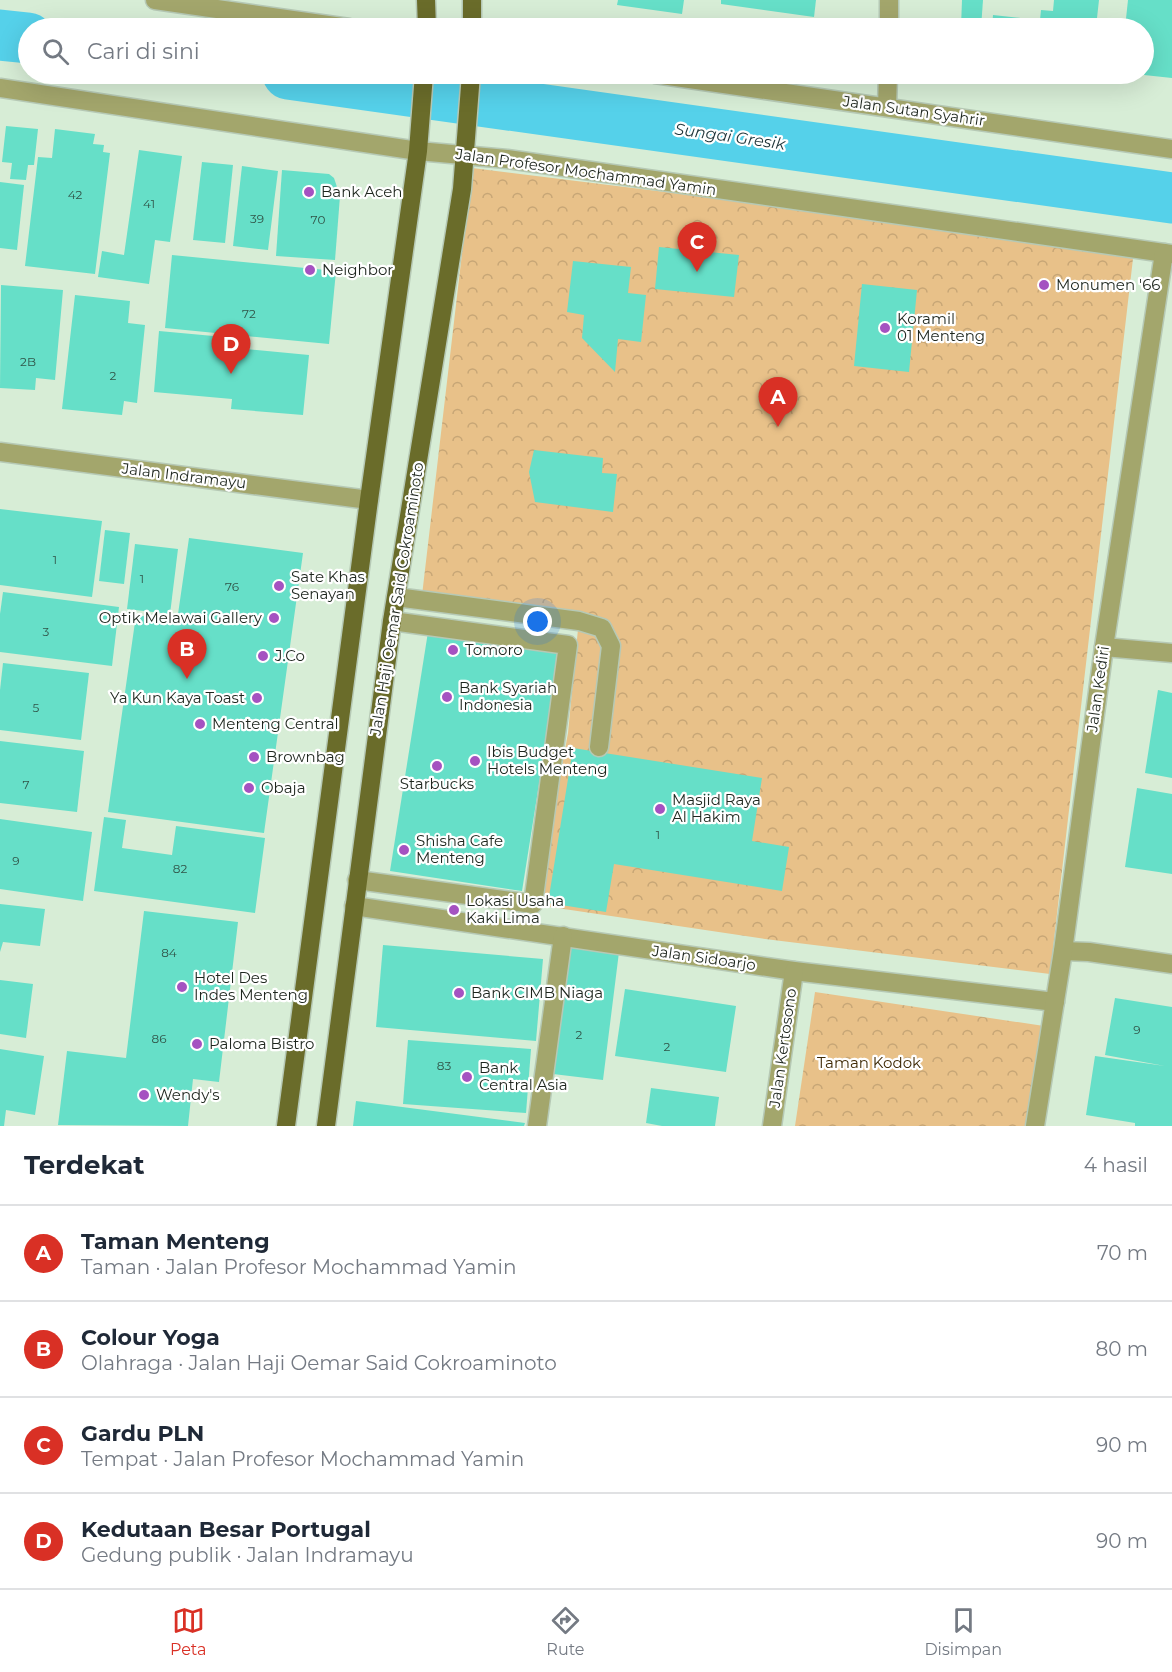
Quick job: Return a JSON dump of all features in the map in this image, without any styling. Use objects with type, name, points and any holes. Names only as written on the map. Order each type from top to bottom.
[{"type":"main road","points":[[426,0],[427,18]]},
{"type":"main road","points":[[472,0],[472,18]]},
{"type":"main road","points":[[286,1126],[369,500],[419,145],[422,84]]},
{"type":"main road","name":"Jalan Haji Oemar Said Cokroaminoto","points":[[326,1126],[392,621],[447,292],[467,149],[470,84]]},
{"type":"street","points":[[155,0],[280,18]]},
{"type":"street","points":[[889,0],[889,18]]},
{"type":"street","name":"Jalan Sutan Syahrir","points":[[725,84],[1172,149]]},
{"type":"street","points":[[887,107],[888,84]]},
{"type":"street","name":"Jalan Profesor Mochammad Yamin","points":[[0,88],[419,145],[467,149],[1168,254]]},
{"type":"street","name":"Jalan Kediri","points":[[1035,1126],[1063,951],[1104,647],[1168,254]]},
{"type":"street","name":"Jalan Indramayu","points":[[0,452],[369,500]]},
{"type":"street","points":[[396,597],[579,621],[602,628],[611,646],[599,747]]},
{"type":"street","points":[[357,880],[533,904],[568,645],[392,621]]},
{"type":"street","points":[[1104,647],[1172,653]]},
{"type":"street","name":"Jalan Sidoarjo","points":[[354,906],[794,971],[1055,1002]]},
{"type":"street","points":[[537,1126],[563,936]]},
{"type":"street","points":[[1063,951],[1089,952],[1172,964]]},
{"type":"street","name":"Jalan Kertosono","points":[[772,1126],[794,971]]},
{"type":"green space","points":[[472,168],[1134,250],[1050,974],[765,939],[537,905],[568,733],[578,629],[421,604]]},
{"type":"green space","name":"Taman Kodok","points":[[815,992],[1044,1026],[1028,1126],[795,1126]]},
{"type":"building","points":[[618,0],[684,0],[682,14],[617,5]]},
{"type":"building","points":[[721,0],[816,0],[814,17],[721,4]]},
{"type":"building","points":[[962,0],[983,0],[982,18],[961,18]]},
{"type":"building","points":[[1054,0],[1099,0],[1097,18],[1040,18],[1041,10],[1053,11]]},
{"type":"building","points":[[1128,0],[1172,0],[1172,78],[1154,76],[1154,18],[1126,18]]},
{"type":"building","points":[[993,15],[1021,18],[993,18]]},
{"type":"building","points":[[6,126],[38,129],[34,165],[28,165],[26,180],[10,179],[12,163],[2,162]]},
{"type":"building","points":[[55,129],[95,134],[93,144],[104,145],[103,152],[110,153],[95,274],[25,266],[38,157],[52,158]]},
{"type":"building","points":[[139,150],[182,156],[170,242],[155,240],[149,284],[98,277],[102,251],[124,255]]},
{"type":"building","points":[[202,162],[233,165],[225,243],[193,240]]},
{"type":"building","points":[[242,166],[278,171],[268,250],[233,246]]},
{"type":"building","points":[[282,170],[329,174],[334,178],[340,196],[335,260],[276,256]]},
{"type":"building","points":[[0,182],[24,185],[17,250],[0,248]]},
{"type":"building","points":[[659,247],[739,255],[734,297],[655,289]]},
{"type":"building","points":[[172,255],[336,271],[329,344],[165,328]]},
{"type":"building","points":[[573,261],[631,267],[628,293],[646,295],[641,342],[618,339],[615,372],[582,338],[584,315],[567,312]]},
{"type":"building","name":"Koramil 01 Menteng","points":[[862,284],[917,290],[909,372],[854,366]]},
{"type":"building","points":[[1,285],[63,290],[55,380],[36,378],[35,390],[0,388]]},
{"type":"building","points":[[75,295],[130,301],[128,323],[145,325],[137,403],[124,401],[122,415],[62,409]]},
{"type":"building","points":[[159,331],[246,339],[245,349],[309,355],[303,415],[231,409],[232,399],[154,392]]},
{"type":"building","points":[[534,450],[603,458],[602,473],[617,474],[613,512],[535,502],[529,472]]},
{"type":"building","points":[[0,509],[102,521],[92,597],[0,585]]},
{"type":"building","points":[[105,530],[130,533],[124,584],[99,581]]},
{"type":"building","name":"Menteng Central","points":[[189,538],[303,553],[264,833],[108,812],[136,615],[177,621]]},
{"type":"building","points":[[135,544],[178,549],[170,614],[127,609]]},
{"type":"building","points":[[3,592],[119,607],[112,666],[0,652],[0,614]]},
{"type":"building","name":"Ibis Budget Hotels Menteng","points":[[428,632],[560,652],[522,891],[390,871]]},
{"type":"building","points":[[3,663],[89,673],[81,740],[0,730]]},
{"type":"building","points":[[1158,690],[1172,693],[1172,778],[1145,773]]},
{"type":"building","points":[[0,741],[84,751],[77,812],[0,803]]},
{"type":"building","name":"Masjid Raya Al Hakim","points":[[573,748],[762,778],[752,841],[789,847],[782,891],[614,864],[606,912],[548,903]]},
{"type":"building","points":[[1137,788],[1172,794],[1172,874],[1125,867]]},
{"type":"building","points":[[104,817],[126,820],[122,848],[172,855],[176,826],[265,838],[255,913],[94,891]]},
{"type":"building","points":[[0,819],[92,832],[83,901],[0,889]]},
{"type":"building","points":[[0,904],[45,909],[40,946],[3,942],[0,952]]},
{"type":"building","name":"Hotel Des Indes Menteng","points":[[144,911],[238,922],[219,1082],[193,1079],[188,1126],[58,1125],[67,1051],[126,1058]]},
{"type":"building","name":"Bank CIMB Niaga","points":[[383,945],[543,959],[536,1041],[376,1027]]},
{"type":"building","points":[[569,946],[619,952],[603,1080],[553,1074]]},
{"type":"building","points":[[0,980],[33,984],[26,1038],[0,1034]]},
{"type":"building","points":[[625,989],[736,1006],[726,1072],[615,1056]]},
{"type":"building","points":[[1115,998],[1172,1007],[1172,1126],[1135,1126],[1135,1123],[1086,1115],[1095,1056],[1165,1066],[1105,1055]]},
{"type":"building","name":"Bank Central Asia","points":[[408,1040],[531,1049],[526,1113],[403,1104]]},
{"type":"building","points":[[0,1049],[44,1056],[35,1115],[6,1110],[4,1126],[0,1126]]},
{"type":"building","points":[[651,1088],[719,1097],[715,1126],[662,1126],[646,1123]]},
{"type":"building","points":[[356,1101],[525,1123],[524,1126],[353,1126]]},
{"type":"waterway","name":"Sungai Gresik","points":[[0,35],[18,37]]},
{"type":"waterway","name":"Sungai Gresik","points":[[359,84],[1172,198]]},
{"type":"place","name":"Bank Aceh","points":[[309,192]]},
{"type":"place","name":"Neighbor","points":[[310,270]]},
{"type":"place","name":"Gardu PLN","points":[[697,272]]},
{"type":"place","name":"Monumen '66","points":[[1044,285]]},
{"type":"place","name":"Koramil 01 Menteng","points":[[885,328]]},
{"type":"place","name":"Kedutaan Besar Portugal","points":[[231,374]]},
{"type":"place","name":"Taman Menteng","points":[[778,427]]},
{"type":"place","name":"Sate Khas Senayan","points":[[279,586]]},
{"type":"place","name":"Optik Melawai Gallery","points":[[274,618]]},
{"type":"place","name":"Tomoro","points":[[453,650]]},
{"type":"place","name":"J.Co","points":[[263,656]]},
{"type":"place","name":"Colour Yoga","points":[[187,679]]},
{"type":"place","name":"Bank Syariah Indonesia","points":[[447,697]]},
{"type":"place","name":"Ya Kun Kaya Toast","points":[[257,698]]},
{"type":"place","name":"Menteng Central","points":[[200,724]]},
{"type":"place","name":"Brownbag","points":[[254,757]]},
{"type":"place","name":"Ibis Budget Hotels Menteng","points":[[475,761]]},
{"type":"place","name":"Starbucks","points":[[437,766]]},
{"type":"place","name":"Obaja","points":[[249,788]]},
{"type":"place","name":"Masjid Raya Al Hakim","points":[[660,809]]},
{"type":"place","name":"Shisha Cafe Menteng","points":[[404,850]]},
{"type":"place","name":"Lokasi Usaha Kaki Lima","points":[[454,910]]},
{"type":"place","name":"Hotel Des Indes Menteng","points":[[182,987]]},
{"type":"place","name":"Bank CIMB Niaga","points":[[459,993]]},
{"type":"place","name":"Paloma Bistro","points":[[197,1044]]},
{"type":"place","name":"Bank Central Asia","points":[[467,1077]]},
{"type":"place","name":"Wendy's","points":[[144,1095]]}]
